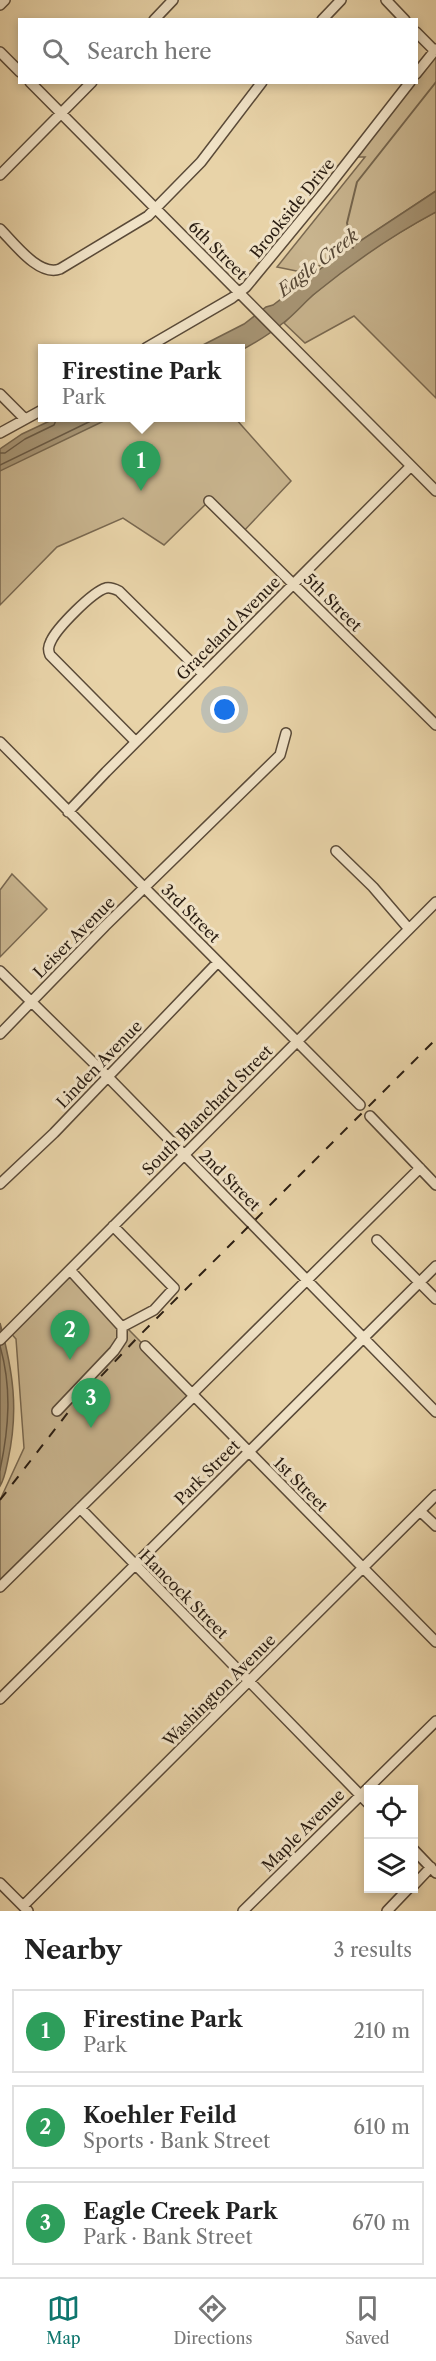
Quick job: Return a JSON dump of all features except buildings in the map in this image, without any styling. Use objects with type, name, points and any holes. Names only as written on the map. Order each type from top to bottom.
[{"type":"street","points":[[0,5],[5,0]]},
{"type":"street","points":[[155,18],[173,0]]},
{"type":"street","points":[[324,18],[341,0]]},
{"type":"street","points":[[386,0],[403,18]]},
{"type":"street","points":[[418,33],[435,50],[418,73]]},
{"type":"street","points":[[0,52],[18,70]]},
{"type":"street","name":"6th Street","points":[[32,84],[436,491]]},
{"type":"street","points":[[0,175],[90,84]]},
{"type":"street","points":[[0,229],[39,267],[48,272],[60,269],[156,209],[201,162],[260,84]]},
{"type":"street","name":"Brookside Drive","points":[[153,344],[240,293],[326,191],[408,84]]},
{"type":"street","points":[[0,394],[25,419]]},
{"type":"street","points":[[0,433],[38,412]]},
{"type":"street","name":"Graceland Avenue","points":[[68,812],[411,466]]},
{"type":"street","name":"5th Street","points":[[209,501],[436,725]]},
{"type":"street","points":[[136,742],[56,664],[50,655],[50,644],[61,628],[94,595],[105,588],[112,588],[132,602],[203,674]]},
{"type":"street","name":"Leiser Avenue","points":[[0,1034],[280,755],[286,732]]},
{"type":"street","name":"3rd Street","points":[[0,742],[360,1105]]},
{"type":"street","points":[[336,851],[373,887],[409,929]]},
{"type":"street","name":"South Blanchard Street","points":[[0,1340],[436,902]]},
{"type":"street","name":"Linden Avenue","points":[[0,1184],[54,1133],[218,962]]},
{"type":"street","name":"2nd Street","points":[[0,970],[436,1412]]},
{"type":"street","points":[[370,1116],[436,1185]]},
{"type":"street","points":[[0,1587],[420,1168]]},
{"type":"street","points":[[113,1226],[174,1288],[154,1310],[122,1327]]},
{"type":"street","points":[[377,1240],[436,1299]]},
{"type":"street","name":"Park Street","points":[[0,1699],[436,1266]]},
{"type":"street","points":[[57,1411],[114,1351],[122,1339],[122,1327],[70,1270]]},
{"type":"street","name":"1st Street","points":[[145,1346],[436,1642]]},
{"type":"street","name":"Washington Avenue","points":[[25,1909],[436,1495]]},
{"type":"street","name":"Hancock Street","points":[[80,1508],[134,1566],[364,1798]]},
{"type":"street","points":[[420,1511],[436,1526]]},
{"type":"street","name":"Maple Avenue","points":[[243,1911],[436,1721]]},
{"type":"street","points":[[418,1854],[433,1870],[418,1882]]},
{"type":"street","points":[[0,1883],[25,1909]]},
{"type":"street","points":[[387,1911],[405,1893]]},
{"type":"shaded area","points":[[436,49],[436,191],[336,257],[306,273],[277,267],[365,157],[352,157],[409,84],[418,84],[418,73]]},
{"type":"shaded area","points":[[436,212],[436,398],[354,316],[305,343],[284,323],[300,306],[336,276],[395,235]]},
{"type":"shaded area","points":[[76,422],[239,422],[291,481],[241,534],[209,501],[164,545],[123,518],[57,547],[0,605],[0,460]]},
{"type":"shaded area","points":[[12,874],[47,909],[0,957],[0,890]]},
{"type":"shaded area","points":[[70,1270],[194,1396],[0,1588],[0,1500],[24,1448],[16,1339],[9,1331]]},
{"type":"water","points":[[436,191],[436,212],[357,261],[313,295],[273,331],[245,348],[245,344],[205,344],[244,324],[266,307],[273,305],[336,257]]},
{"type":"water","points":[[48,422],[102,422],[0,471],[0,449],[22,434]]},
{"type":"water","points":[[0,1323],[11,1374],[14,1407],[11,1442],[0,1486]]},
{"type":"waterway","name":"Eagle Creek","points":[[353,248],[347,223],[357,182],[436,82]]},
{"type":"railway","points":[[0,1500],[73,1406],[137,1338],[436,1039]]},
{"type":"place","name":"Firestine Park","points":[[141,491]]},
{"type":"place","name":"Koehler Feild","points":[[70,1360]]},
{"type":"place","name":"Eagle Creek Park","points":[[91,1428]]}]
